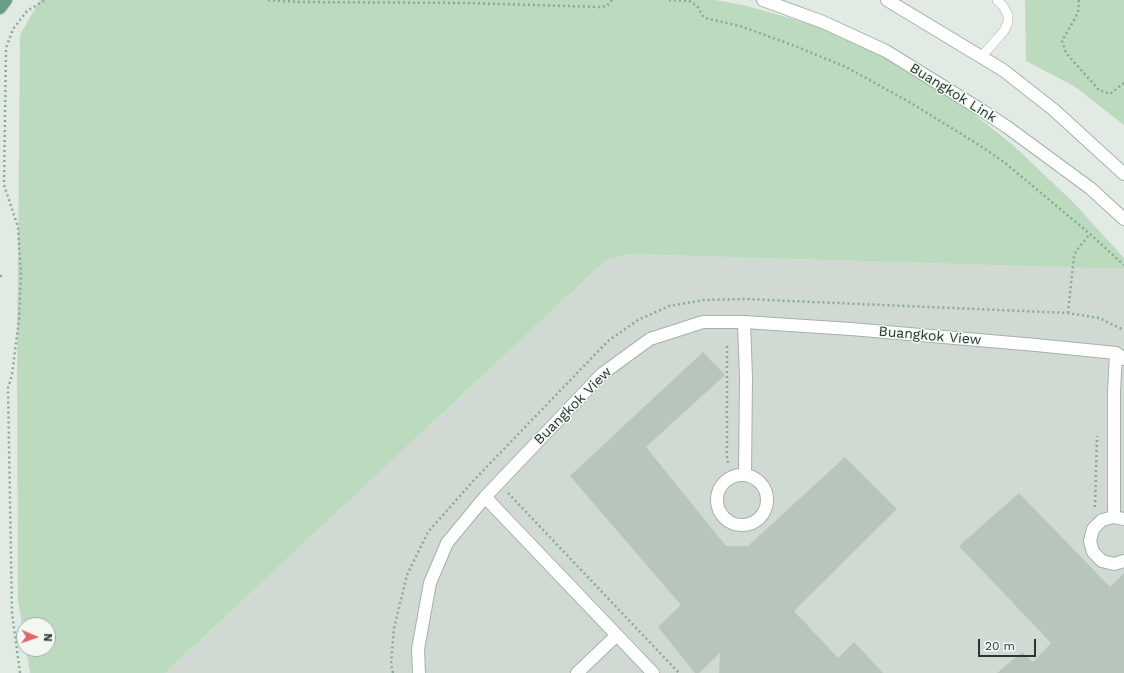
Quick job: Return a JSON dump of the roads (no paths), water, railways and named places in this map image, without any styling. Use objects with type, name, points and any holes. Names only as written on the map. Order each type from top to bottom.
[{"type":"main road","points":[[0,8],[6,0]]},
{"type":"street","name":"Buangkok Link","points":[[763,0],[823,22],[892,55],[1006,127],[1090,188],[1124,219]]},
{"type":"street","points":[[887,0],[1003,70],[1054,110],[1124,174]]},
{"type":"street","name":"Buangkok View","points":[[419,673],[418,649],[430,583],[448,543],[485,497],[602,374],[650,339],[703,322],[744,322],[851,329],[1036,345],[1120,356],[1114,391],[1119,518],[1102,520],[1093,529],[1090,541],[1093,552],[1102,561],[1114,564],[1124,561]]},
{"type":"street","points":[[739,476],[746,377],[744,322]]},
{"type":"street","points":[[485,497],[653,673]]},
{"type":"street","points":[[577,673],[617,636]]},
{"type":"lane","points":[[982,56],[1004,31],[1008,22],[1008,15],[1003,6],[997,0]]}]
